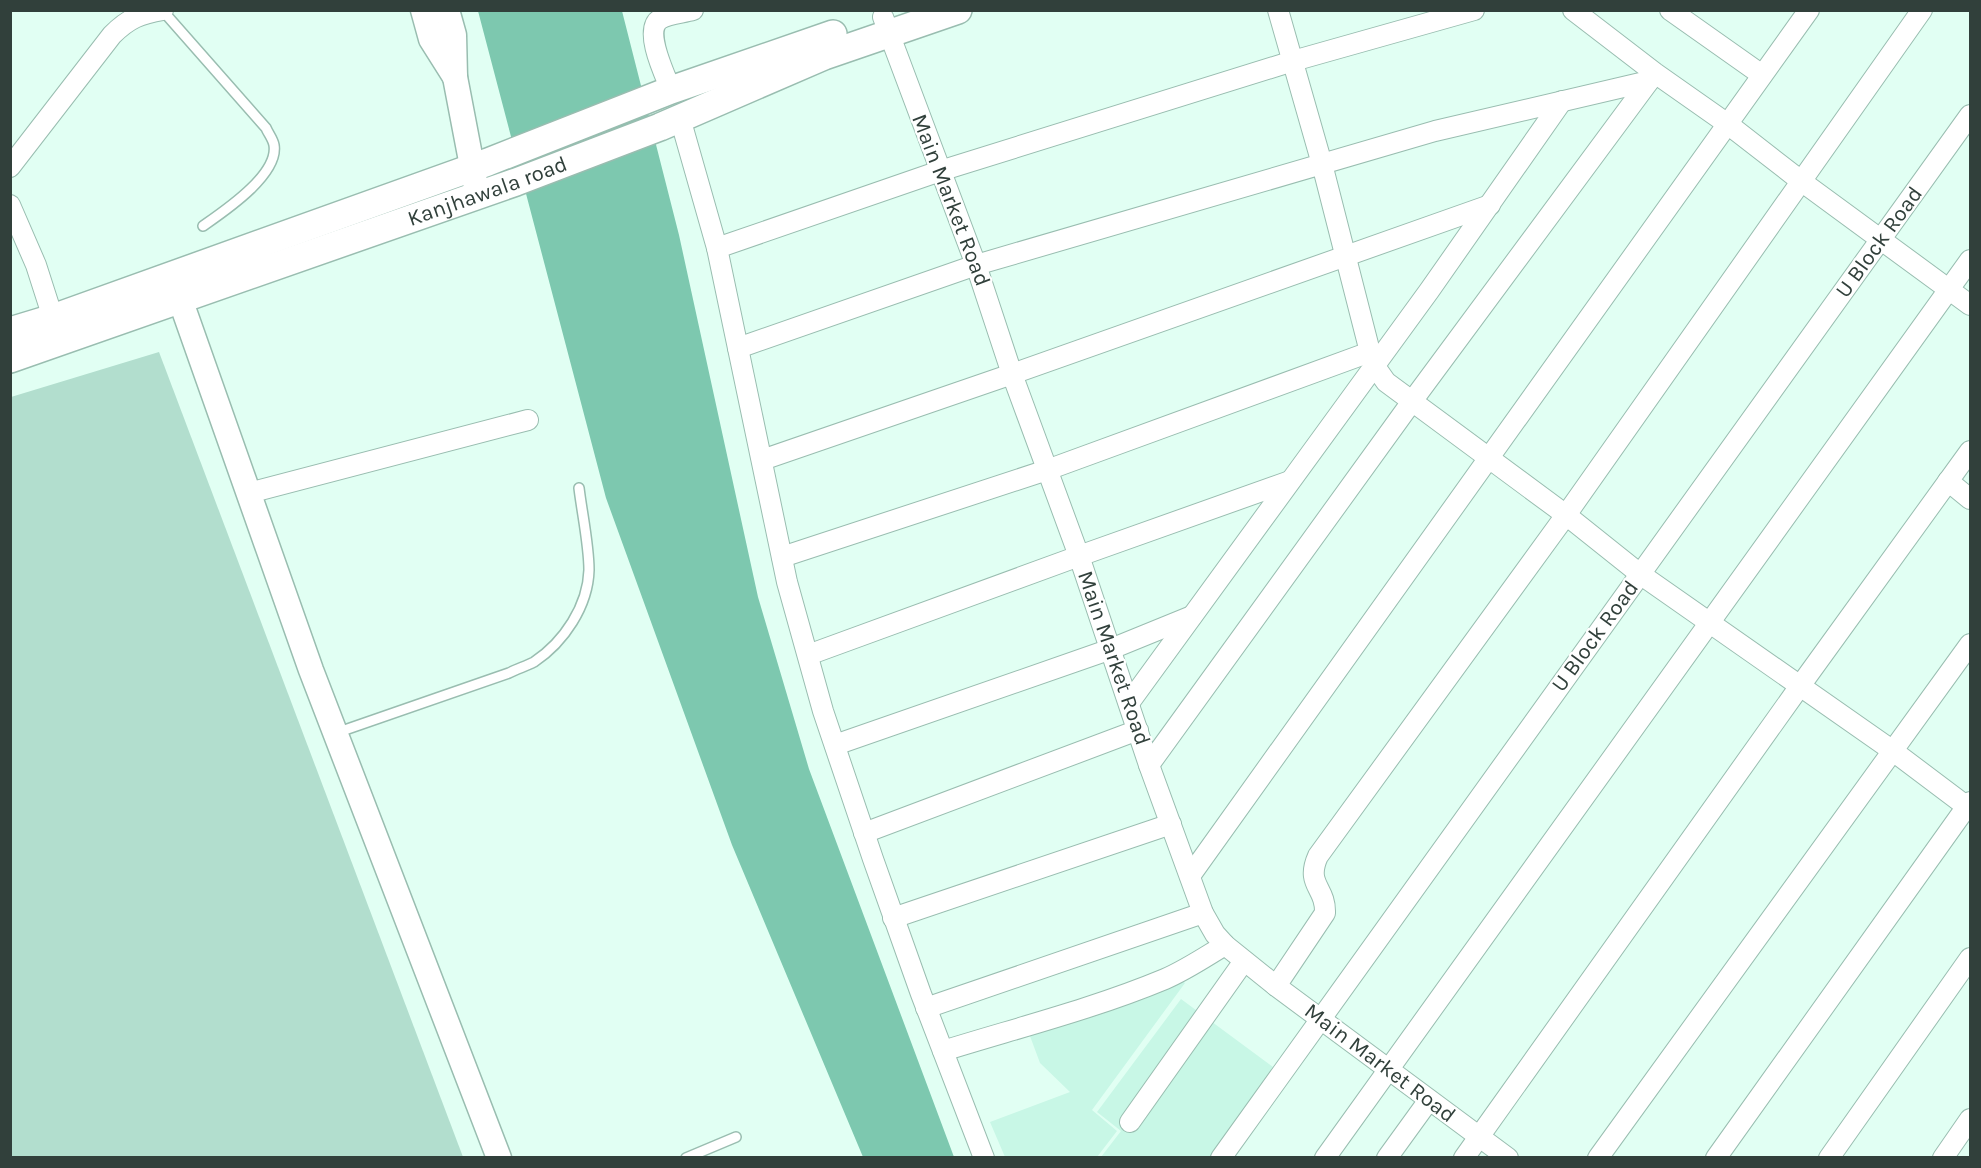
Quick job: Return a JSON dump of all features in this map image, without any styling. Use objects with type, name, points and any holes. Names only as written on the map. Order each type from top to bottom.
[{"type":"main road","name":"Kanjhawala road","points":[[10,331],[53,318],[472,168],[664,93],[891,21],[958,10]]},
{"type":"main road","name":"Kanjhawala road","points":[[10,359],[516,182],[670,122],[824,56],[891,21]]},
{"type":"street","points":[[423,10],[431,39],[455,77]]},
{"type":"street","points":[[447,10],[454,35],[455,77],[477,195]]},
{"type":"street","points":[[664,93],[653,37],[657,16],[660,19],[693,10]]},
{"type":"street","points":[[1278,10],[1322,164],[1372,358],[1386,382],[1566,514],[1640,574],[1970,806],[1716,1158]]},
{"type":"street","points":[[717,248],[940,171],[1293,61],[1474,10]]},
{"type":"street","points":[[1573,10],[1652,77],[1728,125],[1971,305]]},
{"type":"street","points":[[1670,10],[1762,75]]},
{"type":"street","points":[[1190,876],[1809,10]]},
{"type":"street","points":[[1276,986],[1320,924],[1325,913],[1326,902],[1313,878],[1312,868],[1318,856],[1566,514],[1923,10]]},
{"type":"street","points":[[10,167],[129,14],[163,11]]},
{"type":"street","name":"Main Market Road","points":[[891,21],[940,171],[976,265],[1012,374],[1079,556],[1149,765],[1203,913],[1215,934],[1244,961],[1508,1158]]},
{"type":"street","points":[[738,348],[976,265],[1435,131],[1652,77]]},
{"type":"street","points":[[1149,765],[1413,400],[1652,77]]},
{"type":"street","points":[[1129,703],[1290,481],[1372,358],[1490,205],[1562,101]]},
{"type":"street","name":"U Block Road","points":[[1221,1158],[1971,115]]},
{"type":"street","points":[[670,122],[717,248],[782,557],[835,745],[893,918],[984,1158]]},
{"type":"street","points":[[10,205],[36,265],[53,318]]},
{"type":"street","points":[[762,460],[1490,205]]},
{"type":"street","points":[[1326,1158],[1971,260]]},
{"type":"street","points":[[171,275],[336,733],[499,1158]]},
{"type":"street","points":[[782,557],[1047,470],[1372,358]]},
{"type":"street","points":[[249,493],[528,420]]},
{"type":"street","points":[[1464,1158],[1800,686],[1971,451]]},
{"type":"street","points":[[808,655],[1290,481]]},
{"type":"street","points":[[1948,481],[1971,499]]},
{"type":"street","points":[[835,745],[1111,649],[1192,616]]},
{"type":"street","points":[[1598,1158],[1971,644]]},
{"type":"street","points":[[864,833],[1138,730]]},
{"type":"street","points":[[893,918],[1171,824]]},
{"type":"street","points":[[926,1008],[1203,913]]},
{"type":"street","points":[[943,1051],[1099,1004],[1165,978],[1225,945]]},
{"type":"street","points":[[1829,1158],[1971,958]]},
{"type":"street","points":[[1130,1122],[1244,961]]},
{"type":"street","points":[[1387,1158],[1429,1100]]},
{"type":"street","points":[[1942,1158],[1971,1119]]},
{"type":"lane","points":[[163,11],[266,128],[274,145],[272,158],[252,189],[203,226]]},
{"type":"lane","points":[[336,733],[509,673],[534,662],[552,646],[579,612],[586,593],[589,570],[579,488]]},
{"type":"lane","points":[[686,1158],[736,1137]]},
{"type":"shaded area","points":[[478,11],[622,11],[679,235],[758,597],[809,769],[954,1157],[863,1157],[732,845],[606,498]]},
{"type":"shaded area","points":[[159,352],[463,1157],[11,1157],[11,397]]},
{"type":"shaded area","points":[[1173,972],[1185,983],[1092,1110],[1117,1131],[1097,1157],[1005,1157],[990,1122],[1070,1092],[1040,1063],[1027,1028]]},
{"type":"shaded area","points":[[1181,999],[1277,1070],[1215,1157],[1101,1157],[1121,1131],[1097,1112]]}]
